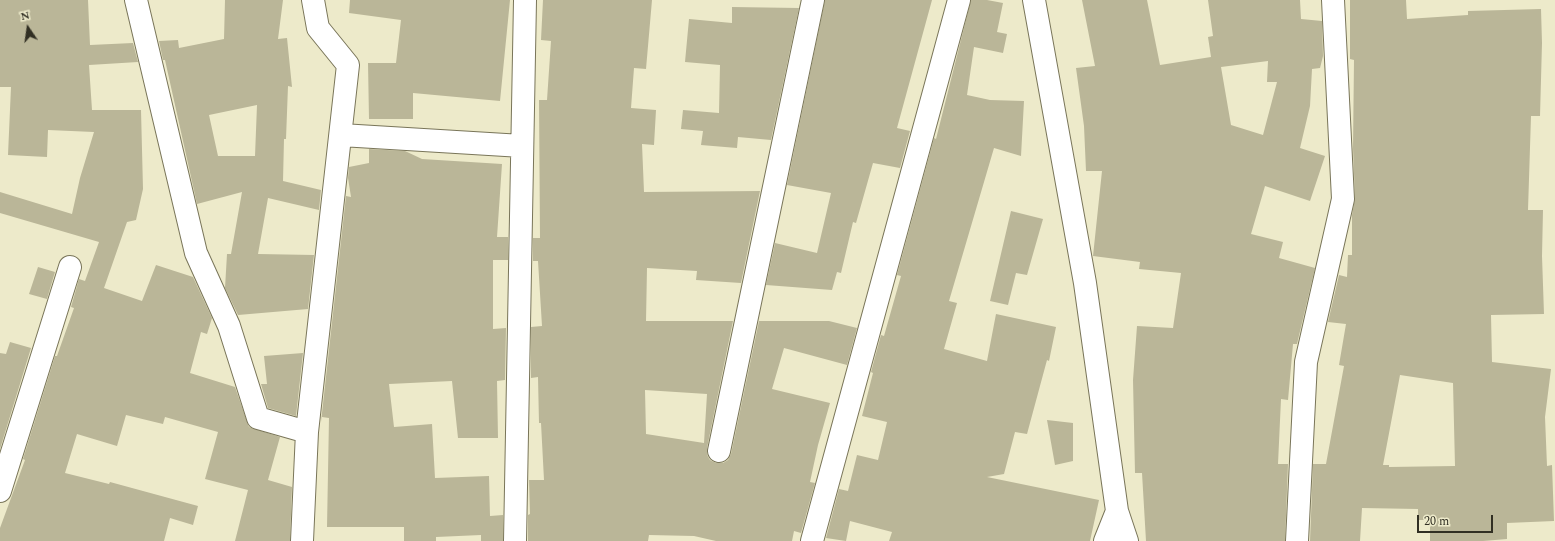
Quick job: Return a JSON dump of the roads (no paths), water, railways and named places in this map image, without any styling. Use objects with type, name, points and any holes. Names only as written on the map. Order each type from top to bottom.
[{"type":"street","points":[[136,0],[196,253],[229,326],[258,418],[306,432]]},
{"type":"street","points":[[302,541],[306,432],[348,65],[318,28],[314,0]]},
{"type":"street","points":[[515,541],[525,0]]},
{"type":"street","points":[[719,451],[814,0]]},
{"type":"street","points":[[812,541],[959,0]]},
{"type":"street","points":[[1034,0],[1085,283],[1117,511],[1127,541]]},
{"type":"street","points":[[1297,541],[1306,362],[1343,199],[1333,0]]},
{"type":"street","points":[[341,134],[522,146]]},
{"type":"street","points":[[0,491],[70,267]]},
{"type":"street","points":[[1106,541],[1117,511]]}]
